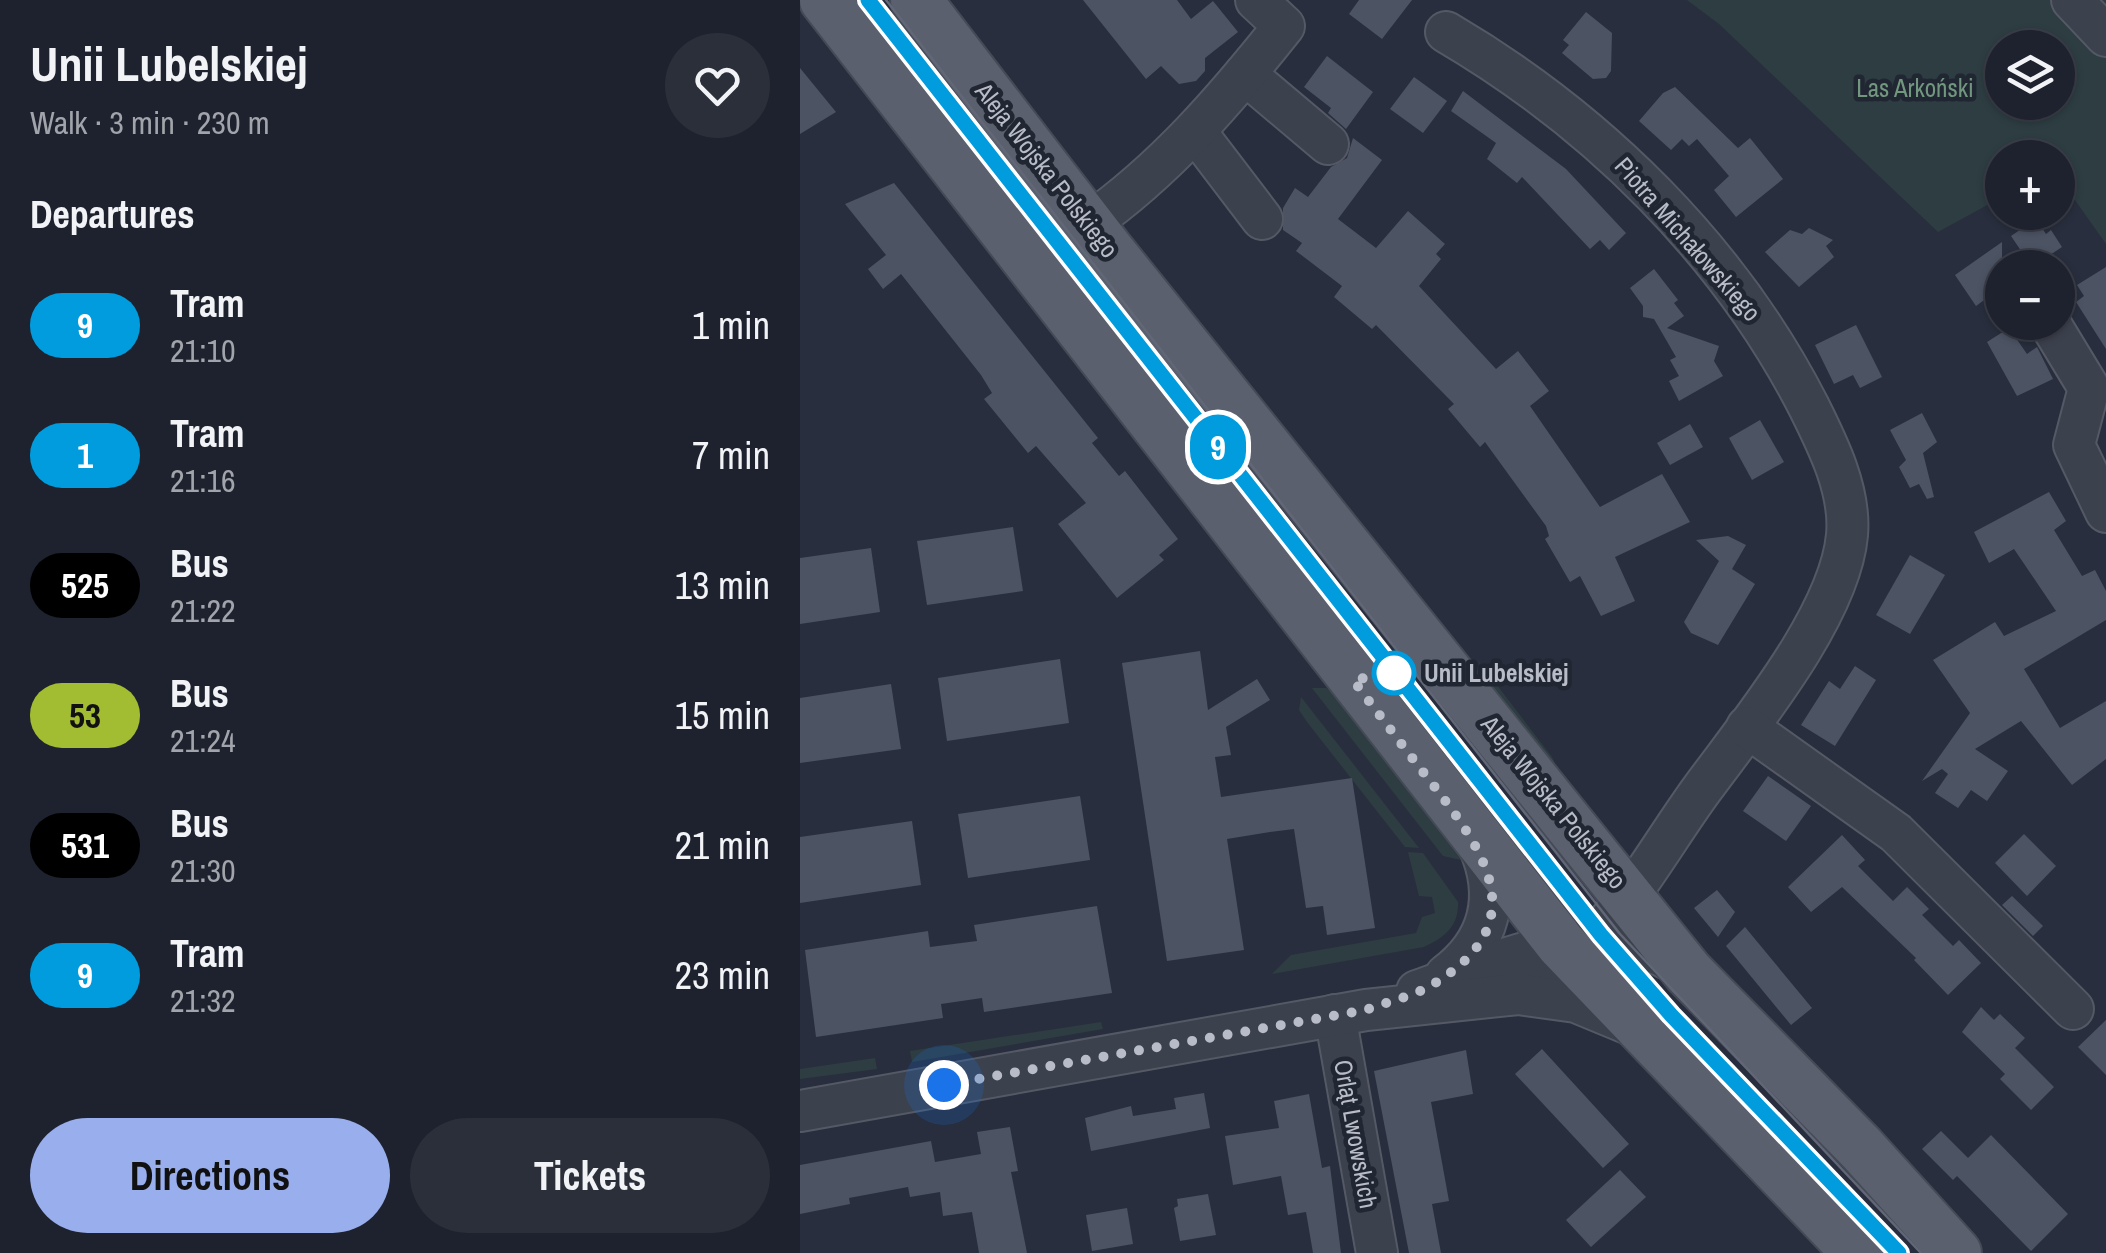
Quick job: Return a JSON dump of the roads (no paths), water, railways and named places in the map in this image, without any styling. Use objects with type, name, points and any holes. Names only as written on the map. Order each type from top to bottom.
[{"type":"main road","points":[[825,0],[1474,838],[1552,955],[1642,1030],[1858,1253]]},
{"type":"main road","name":"Aleja Wojska Polskiego","points":[[916,0],[1088,224],[1688,972],[1861,1148],[1956,1253]]},
{"type":"street","points":[[2072,0],[2106,36]]},
{"type":"street","points":[[1088,224],[1150,175],[1196,131],[1245,74],[1282,9]]},
{"type":"street","name":"Piotra Michałowskiego","points":[[1446,32],[1585,128],[1636,177],[1723,274],[1770,335],[1827,442],[1844,500],[1845,552],[1806,640],[1627,894]]},
{"type":"street","points":[[1245,74],[1328,144]]},
{"type":"street","points":[[1196,131],[1262,219]]},
{"type":"street","points":[[2060,340],[2089,388],[2074,445],[2106,512]]},
{"type":"street","points":[[1748,726],[1896,833],[2073,1008]]},
{"type":"street","points":[[1426,988],[1470,953],[1489,918],[1490,878],[1474,838]]},
{"type":"street","name":"Aleja Wojska Polskiego","points":[[1552,955],[1627,894]]},
{"type":"street","points":[[1350,1012],[1552,955],[1640,946],[1688,972]]},
{"type":"street","points":[[800,1111],[1350,1012],[1552,955]]},
{"type":"street","name":"Orląt Lwowskich","points":[[1350,1012],[1376,1253]]},
{"type":"tram line","name":"9","points":[[868,0],[1601,935],[1671,1015],[1899,1253]]},
{"type":"tram line","points":[[886,0],[1620,934],[1921,1253]]},
{"type":"tram line","points":[[1142,350],[1588,919],[1656,1000],[1779,1127]]},
{"type":"tram line","points":[[1820,1170],[1899,1253]]},
{"type":"place","name":"Unii Lubelskiej","points":[[1394,673]]},
{"type":"park label","name":"Las Arkoński","points":[[1915,88]]}]
